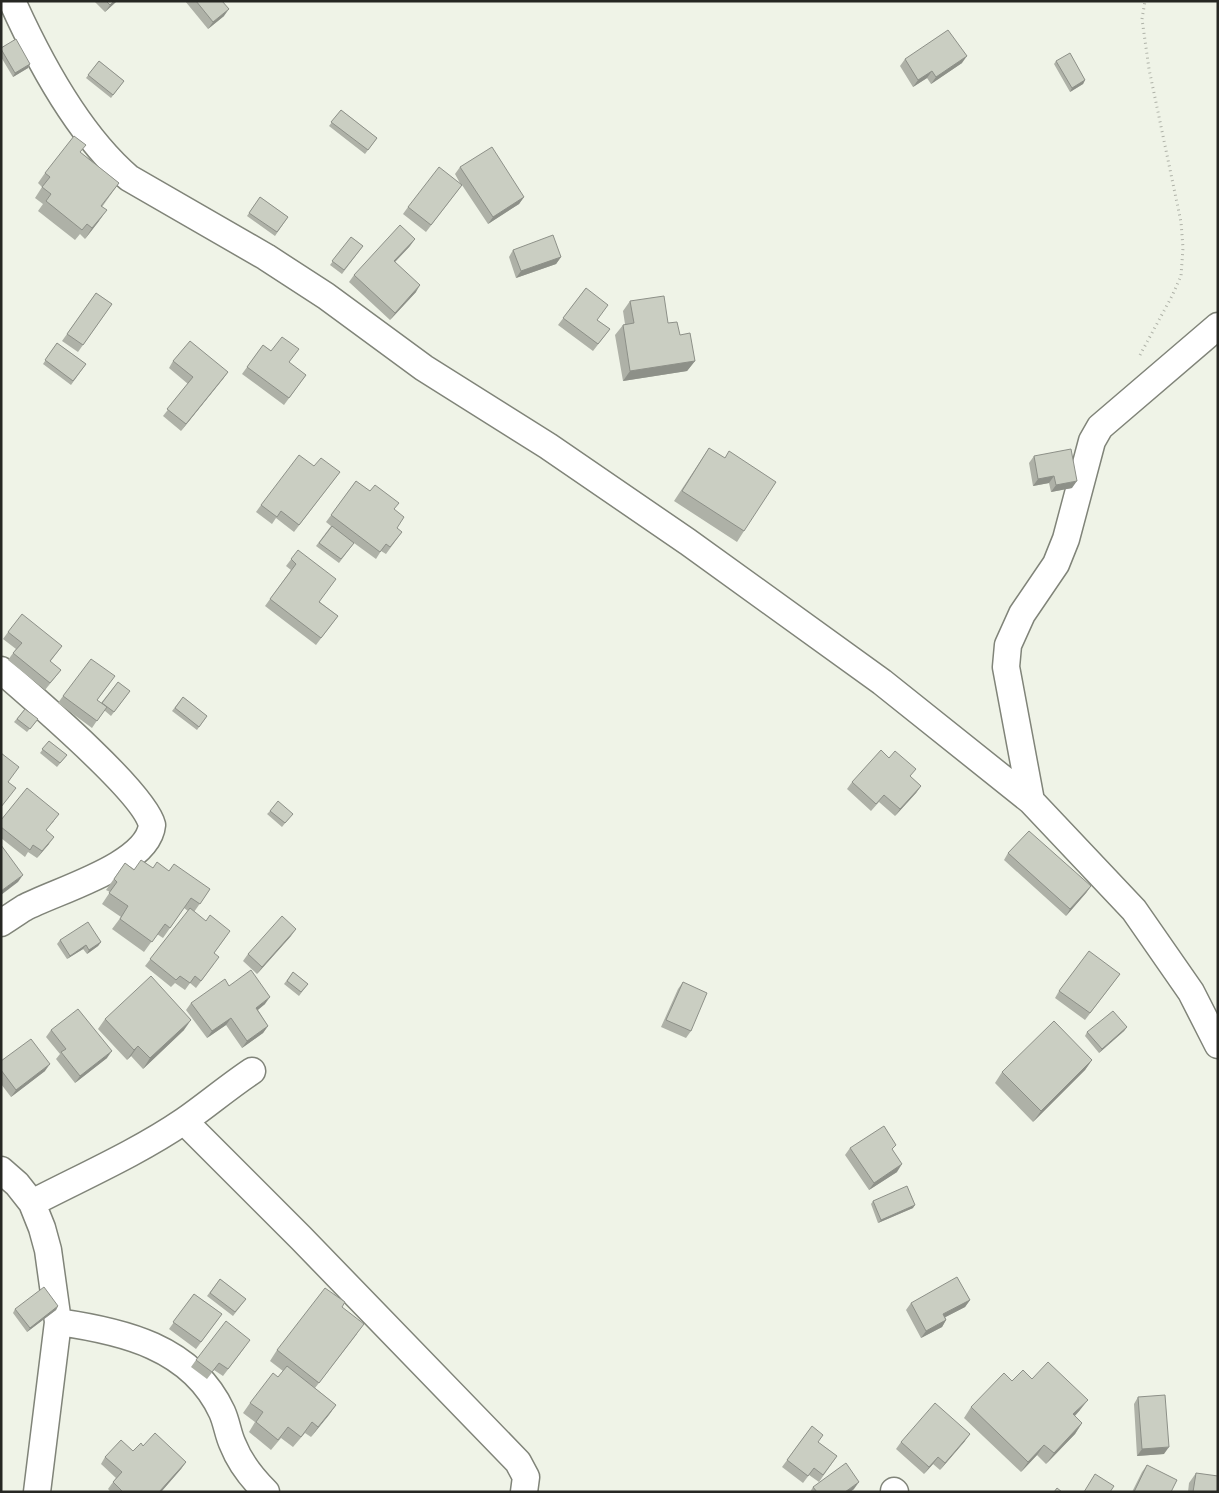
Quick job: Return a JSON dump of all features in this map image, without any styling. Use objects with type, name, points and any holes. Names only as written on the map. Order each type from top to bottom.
[{"type":"street","points":[[12,1],[26,34],[92,142],[109,161],[129,178],[266,257],[326,296],[424,368],[548,446],[688,542],[882,682],[1031,801],[1134,910],[1191,992],[1218,1045]]},
{"type":"street","points":[[1031,801],[1006,667],[1008,645],[1022,614],[1056,564],[1066,539],[1092,441],[1100,428],[1218,326]]},
{"type":"street","points":[[1,670],[66,727],[121,782],[152,825],[139,848],[110,870],[24,908],[1,923]]},
{"type":"street","points":[[32,1203],[184,1121],[226,1088],[252,1071]]},
{"type":"street","points":[[184,1121],[308,1245],[518,1462],[526,1477],[524,1492]]},
{"type":"street","points":[[1,1170],[17,1184],[32,1203],[48,1250],[58,1322],[37,1492]]},
{"type":"street","points":[[58,1322],[99,1328],[142,1340],[170,1354],[207,1388],[222,1412],[232,1444],[244,1468],[266,1492]]},
{"type":"path","points":[[1138,358],[1181,276],[1183,248],[1181,222],[1149,69],[1142,19],[1144,1]]},
{"type":"building","points":[[106,1],[114,1],[110,5]]},
{"type":"building","points":[[196,1],[222,1],[229,9],[213,22]]},
{"type":"building","points":[[948,30],[967,56],[936,77],[932,71],[918,80],[905,59]]},
{"type":"building","points":[[16,39],[30,64],[15,73],[1,48]]},
{"type":"building","points":[[1070,53],[1085,80],[1072,88],[1056,61]]},
{"type":"building","points":[[99,61],[124,81],[113,95],[88,75]]},
{"type":"building","points":[[341,110],[377,138],[368,150],[331,122]]},
{"type":"building","points":[[74,136],[86,145],[80,152],[119,183],[101,206],[107,210],[92,228],[87,224],[82,230],[46,201],[51,194],[42,187],[50,177],[45,173]]},
{"type":"building","points":[[492,147],[524,197],[493,217],[460,167]]},
{"type":"building","points":[[439,167],[462,185],[431,225],[408,207]]},
{"type":"building","points":[[260,197],[288,217],[277,232],[249,213]]},
{"type":"building","points":[[400,225],[415,239],[394,261],[420,285],[395,313],[354,275]]},
{"type":"building","points":[[553,235],[561,257],[521,271],[513,250]]},
{"type":"building","points":[[351,237],[363,246],[344,270],[332,261]]},
{"type":"building","points":[[586,288],[608,305],[597,320],[610,329],[598,344],[563,318]]},
{"type":"building","points":[[96,293],[112,304],[83,345],[67,334]]},
{"type":"building","points":[[664,296],[668,323],[677,322],[680,335],[690,333],[695,361],[630,371],[623,325],[634,323],[630,301]]},
{"type":"building","points":[[282,337],[299,349],[289,362],[306,375],[289,398],[247,367],[263,345],[271,351]]},
{"type":"building","points":[[190,341],[228,372],[186,424],[167,409],[193,377],[173,361]]},
{"type":"building","points":[[57,343],[86,364],[73,381],[45,360]]},
{"type":"building","points":[[709,448],[725,458],[729,451],[776,482],[744,531],[682,491]]},
{"type":"building","points":[[1071,449],[1077,481],[1056,485],[1054,476],[1038,479],[1034,456]]},
{"type":"building","points":[[299,455],[314,466],[321,458],[340,472],[299,525],[281,511],[277,517],[261,505]]},
{"type":"building","points":[[356,481],[370,491],[375,485],[399,503],[394,509],[404,517],[397,528],[402,532],[390,547],[386,544],[380,552],[331,515]]},
{"type":"building","points":[[332,526],[354,543],[341,559],[319,543]]},
{"type":"building","points":[[298,550],[336,579],[319,602],[338,616],[321,638],[270,599],[296,564],[291,559]]},
{"type":"building","points":[[22,614],[62,646],[50,661],[61,670],[50,683],[13,653],[22,643],[8,632]]},
{"type":"building","points":[[91,659],[115,676],[97,700],[107,707],[97,721],[63,696]]},
{"type":"building","points":[[118,682],[130,691],[114,712],[102,703]]},
{"type":"building","points":[[183,697],[207,716],[199,727],[175,708]]},
{"type":"building","points":[[25,709],[38,719],[30,729],[17,719]]},
{"type":"building","points":[[49,741],[67,755],[60,763],[42,749]]},
{"type":"building","points":[[881,750],[889,758],[895,751],[916,769],[910,776],[921,786],[900,809],[884,795],[876,804],[852,782]]},
{"type":"building","points":[[1,753],[19,767],[8,782],[16,788],[1,807]]},
{"type":"building","points":[[27,788],[59,814],[46,830],[54,837],[42,851],[33,845],[30,850],[1,827],[1,820]]},
{"type":"building","points":[[278,801],[293,814],[285,823],[270,811]]},
{"type":"building","points":[[1029,831],[1091,886],[1070,909],[1008,853]]},
{"type":"building","points":[[1,845],[23,875],[1,891]]},
{"type":"building","points":[[141,860],[153,868],[157,862],[169,871],[174,864],[210,889],[200,904],[191,898],[170,928],[165,924],[152,942],[120,919],[128,906],[109,893],[117,882],[114,879],[125,863],[134,870]]},
{"type":"building","points":[[190,908],[206,921],[210,915],[230,931],[214,953],[219,957],[201,981],[195,976],[190,983],[180,976],[176,980],[150,959]]},
{"type":"building","points":[[282,916],[296,929],[262,967],[248,954]]},
{"type":"building","points":[[88,922],[101,942],[89,950],[86,945],[70,956],[60,940]]},
{"type":"building","points":[[1089,951],[1120,974],[1090,1013],[1059,991]]},
{"type":"building","points":[[251,970],[270,997],[256,1008],[268,1026],[247,1041],[231,1018],[212,1031],[191,1003],[225,979],[229,986]]},
{"type":"building","points":[[293,972],[308,984],[301,992],[287,981]]},
{"type":"building","points":[[151,976],[191,1020],[150,1058],[138,1046],[134,1050],[105,1019]]},
{"type":"building","points":[[683,982],[707,993],[691,1031],[666,1020]]},
{"type":"building","points":[[78,1009],[112,1051],[80,1076],[61,1052],[66,1049],[51,1030]]},
{"type":"building","points":[[1113,1011],[1127,1027],[1102,1049],[1087,1032]]},
{"type":"building","points":[[1054,1021],[1092,1060],[1041,1111],[1002,1072]]},
{"type":"building","points":[[31,1039],[50,1064],[16,1090],[1,1070],[1,1061]]},
{"type":"building","points":[[884,1126],[896,1145],[892,1149],[902,1164],[874,1183],[850,1148]]},
{"type":"building","points":[[907,1186],[915,1205],[881,1220],[873,1201]]},
{"type":"building","points":[[957,1277],[970,1300],[943,1314],[946,1320],[926,1331],[911,1303]]},
{"type":"building","points":[[220,1279],[246,1299],[235,1312],[210,1293]]},
{"type":"building","points":[[44,1287],[58,1306],[30,1328],[15,1309]]},
{"type":"building","points":[[325,1288],[345,1302],[342,1307],[364,1324],[319,1383],[277,1350]]},
{"type":"building","points":[[194,1294],[222,1314],[201,1342],[173,1322]]},
{"type":"building","points":[[226,1321],[250,1340],[228,1369],[219,1363],[212,1372],[196,1360]]},
{"type":"building","points":[[1048,1362],[1088,1400],[1073,1414],[1082,1423],[1054,1453],[1044,1445],[1028,1462],[971,1407],[1004,1373],[1012,1381],[1023,1370],[1032,1379]]},
{"type":"building","points":[[287,1366],[336,1405],[318,1427],[312,1422],[301,1437],[288,1427],[278,1440],[256,1422],[263,1412],[250,1403],[273,1373],[278,1377]]},
{"type":"building","points":[[1165,1395],[1169,1447],[1142,1449],[1138,1397]]},
{"type":"building","points":[[935,1403],[970,1434],[945,1463],[938,1457],[929,1467],[901,1442]]},
{"type":"building","points":[[812,1426],[823,1435],[818,1442],[837,1456],[823,1475],[814,1468],[808,1476],[787,1460]]},
{"type":"building","points":[[155,1433],[186,1462],[159,1492],[123,1492],[113,1482],[122,1472],[105,1457],[121,1440],[133,1451],[141,1443],[143,1446]]},
{"type":"building","points":[[846,1463],[859,1482],[845,1492],[817,1492],[813,1487]]},
{"type":"building","points":[[1147,1465],[1177,1480],[1171,1492],[1134,1492]]},
{"type":"building","points":[[1196,1473],[1218,1476],[1218,1492],[1193,1492]]},
{"type":"building","points":[[1095,1474],[1114,1486],[1110,1492],[1084,1492]]},
{"type":"building","points":[[1057,1488],[1062,1492],[1054,1492]]}]
